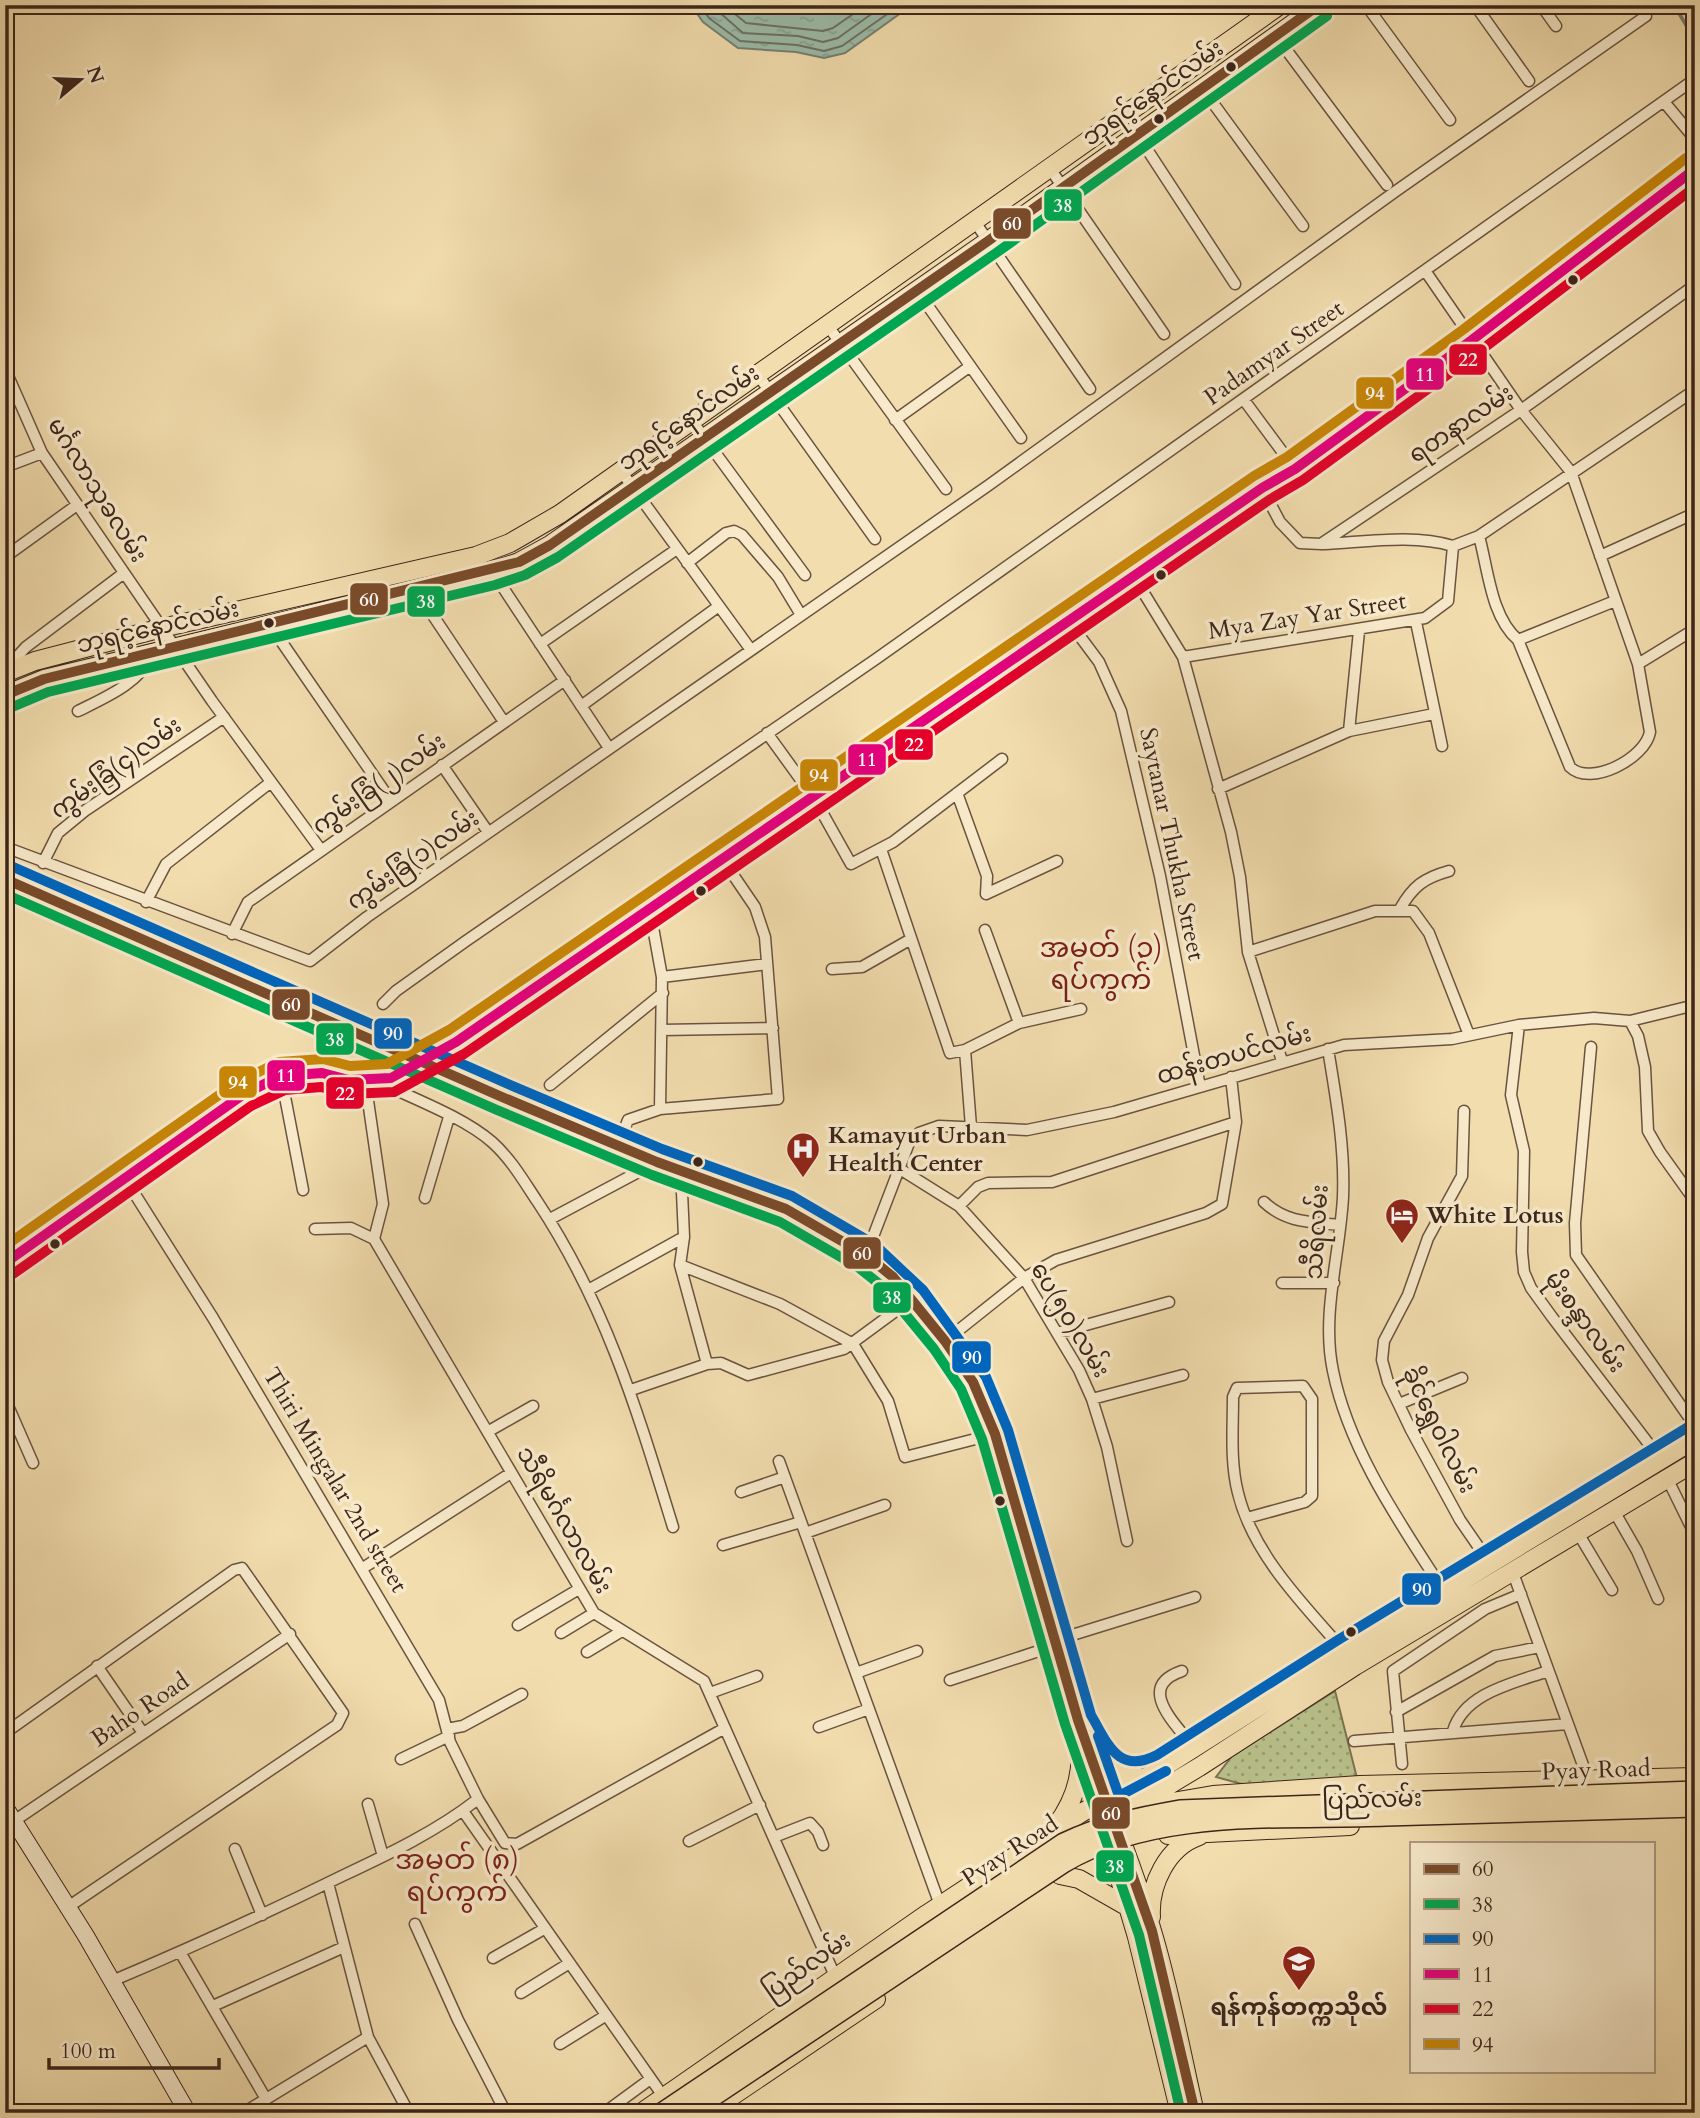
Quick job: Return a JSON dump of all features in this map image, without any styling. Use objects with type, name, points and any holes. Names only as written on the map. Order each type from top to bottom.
[{"type":"highway","name":"Pyay Road","points":[[662,2104],[1064,1843],[1125,1820],[1194,1809],[1695,1791]]},
{"type":"highway","name":"ပြည်လမ်း","points":[[688,2113],[1063,1863],[1091,1846],[1126,1834],[1157,1827],[1235,1821],[1695,1807]]},
{"type":"main road","name":"ဘုရင့်နောင်လမ်း","points":[[5,672],[35,661],[162,628],[420,569],[510,543],[560,514],[1051,170],[1280,5]]},
{"type":"main road","name":"ဘုရင့်နောင်လမ်း","points":[[5,695],[44,679],[492,571],[550,545],[988,241],[1320,5]]},
{"type":"main road","points":[[5,1263],[244,1094],[281,1076],[322,1073],[370,1080],[391,1078],[456,1042],[1070,623],[1262,488],[1295,469],[1472,340],[1695,169]]},
{"type":"main road","points":[[420,569],[421,589]]},
{"type":"main road","points":[[335,588],[340,608]]},
{"type":"main road","points":[[254,607],[264,626]]},
{"type":"main road","points":[[5,879],[502,1097],[657,1162],[786,1209],[866,1255],[912,1299],[973,1382],[995,1434],[1078,1720],[1108,1808],[1128,1907],[1180,2113]]},
{"type":"main road","points":[[1108,1808],[1143,1779],[1345,1652],[1695,1439]]},
{"type":"main road","points":[[1108,1808],[1141,1802],[1355,1666],[1695,1462]]},
{"type":"main road","points":[[1078,1720],[1105,1765],[1128,1776],[1143,1779]]},
{"type":"main road","points":[[1041,1841],[1057,1825],[1074,1796],[1081,1767],[1078,1720]]},
{"type":"main road","points":[[1199,1767],[1213,1795]]},
{"type":"main road","name":"Pyay Road","points":[[1360,1785],[1695,1777]]},
{"type":"main road","name":"ပြည်လမ်း","points":[[640,2113],[662,2104],[835,1976],[934,1909],[1041,1841],[1108,1808],[1213,1795],[1360,1785]]},
{"type":"main road","points":[[1329,1787],[1335,1826]]},
{"type":"main road","name":"ပြည်လမ်း","points":[[1060,1875],[1108,1808]]},
{"type":"main road","points":[[10,1814],[68,1907],[188,2113]]},
{"type":"main road","name":"ပြည်လမ်း","points":[[707,2113],[1060,1875],[1116,1844],[1146,1837],[1335,1826],[1581,1816],[1695,1816]]},
{"type":"main road","points":[[1152,1931],[1150,1901],[1165,1864],[1185,1841],[1211,1832]]},
{"type":"main road","points":[[1116,1844],[1152,1931],[1195,2113]]},
{"type":"main road","points":[[1060,1875],[1079,1879],[1128,1907]]},
{"type":"street","points":[[1366,5],[1450,120]]},
{"type":"street","points":[[1475,5],[1530,81]]},
{"type":"street","points":[[1541,5],[1556,26]]},
{"type":"street","name":"ကွမ်းခြံ(၁)လမ်း","points":[[232,934],[310,961],[367,917],[488,832],[989,485],[1396,191],[1646,16]]},
{"type":"street","points":[[1276,36],[1387,185]]},
{"type":"street","name":"Padamyar Street","points":[[383,1004],[396,991],[876,659],[1665,103],[1695,79]]},
{"type":"street","points":[[1202,88],[1303,226]]},
{"type":"street","points":[[1665,103],[1695,139]]},
{"type":"street","points":[[1137,134],[1235,284]]},
{"type":"street","points":[[1092,140],[1105,158]]},
{"type":"street","points":[[1051,170],[1164,334]]},
{"type":"street","points":[[975,222],[1090,389]]},
{"type":"street","points":[[1426,272],[1521,410],[1571,472],[1638,664],[1650,732],[1648,741],[1618,767],[1585,774],[1575,772],[1570,767],[1518,640],[1507,631],[1497,606],[1479,536]]},
{"type":"street","name":"ရတနာလမ်း","points":[[1321,544],[1521,410],[1695,285]]},
{"type":"street","points":[[916,289],[1021,438]]},
{"type":"street","points":[[828,326],[946,489]]},
{"type":"street","points":[[895,419],[969,367]]},
{"type":"street","name":"မင်္ဂလာသုခလမ်း","points":[[6,370],[42,453],[223,717],[321,850]]},
{"type":"street","points":[[758,375],[875,538]]},
{"type":"street","points":[[1262,488],[1280,522],[1300,543],[1435,540],[1454,546],[1479,536],[1695,390]]},
{"type":"street","points":[[1244,400],[1295,469]]},
{"type":"street","points":[[692,421],[805,575]]},
{"type":"street","points":[[5,467],[42,453]]},
{"type":"street","points":[[621,471],[751,650]]},
{"type":"street","points":[[5,557],[78,505]]},
{"type":"street","points":[[1600,556],[1695,513]]},
{"type":"street","points":[[687,563],[726,533],[734,531],[742,535],[778,577],[801,615]]},
{"type":"street","name":"Mya Zay Yar Street","points":[[1183,657],[1416,622],[1448,601],[1454,546]]},
{"type":"street","points":[[540,644],[677,549]]},
{"type":"street","points":[[492,571],[609,748]]},
{"type":"street","points":[[5,672],[26,647],[124,573]]},
{"type":"street","points":[[1134,577],[1183,657],[1240,877],[1248,953],[1282,1061]]},
{"type":"street","points":[[421,589],[504,722]]},
{"type":"street","points":[[1518,640],[1615,601]]},
{"type":"street","points":[[581,706],[719,606]]},
{"type":"street","points":[[1416,622],[1442,746]]},
{"type":"street","name":"Saytanar Thukha Street","points":[[1070,623],[1098,662],[1121,711],[1160,876],[1200,1087]]},
{"type":"street","points":[[264,626],[391,801]]},
{"type":"street","points":[[1638,664],[1695,629]]},
{"type":"street","points":[[1349,731],[1359,631]]},
{"type":"street","points":[[78,711],[126,686],[146,669],[154,653]]},
{"type":"street","name":"ကွမ်းခြံ(၂)လမ်း","points":[[232,934],[248,902],[565,680]]},
{"type":"street","points":[[1219,789],[1349,731],[1434,714]]},
{"type":"street","name":"ကွမ်းခြံ(၄)လမ်း","points":[[43,863],[58,833],[86,810],[223,717]]},
{"type":"street","points":[[767,733],[814,798],[851,864],[880,849],[1002,759]]},
{"type":"street","points":[[442,765],[488,832]]},
{"type":"street","points":[[146,902],[166,864],[271,782]]},
{"type":"street","points":[[957,793],[988,876],[986,894],[1057,861]]},
{"type":"street","points":[[5,847],[232,934]]},
{"type":"street","points":[[880,849],[950,1053],[965,1050],[1019,1023],[1081,1009]]},
{"type":"street","points":[[618,1146],[628,1121],[660,1109],[777,1101],[765,937],[755,907],[723,860]]},
{"type":"street","points":[[1400,909],[1412,888],[1426,877],[1449,871]]},
{"type":"street","points":[[650,911],[663,993],[660,1109]]},
{"type":"street","points":[[1248,953],[1374,911],[1413,911],[1429,933],[1469,1035]]},
{"type":"street","points":[[985,930],[1019,1023]]},
{"type":"street","points":[[832,969],[862,967],[911,939]]},
{"type":"street","points":[[662,976],[767,964]]},
{"type":"street","points":[[550,1085],[663,993]]},
{"type":"street","name":"ထန်းတပင်လမ်း","points":[[866,1255],[909,1143],[919,1133],[939,1126],[1027,1130],[1114,1112],[1344,1045],[1469,1035],[1518,1025],[1594,1018],[1630,1021],[1695,1004]]},
{"type":"street","points":[[1630,1021],[1644,1059],[1648,1131],[1695,1201]]},
{"type":"street","name":"မိုးစန္ဒာလမ်း","points":[[1518,1025],[1511,1095],[1524,1152],[1521,1252],[1524,1272],[1531,1288],[1552,1317],[1661,1460]]},
{"type":"street","points":[[662,1030],[773,1028]]},
{"type":"street","points":[[1591,1047],[1575,1223],[1576,1255],[1695,1426]]},
{"type":"street","name":"သီရိလမ်း","points":[[1328,1049],[1341,1133],[1343,1197],[1328,1334],[1333,1372],[1382,1494],[1445,1593]]},
{"type":"street","points":[[965,1050],[971,1127]]},
{"type":"street","points":[[281,1076],[303,1190]]},
{"type":"street","points":[[945,1341],[1024,1278],[1056,1260],[1215,1210],[1222,1203],[1236,1122],[1231,1077]]},
{"type":"street","points":[[370,1080],[449,1117],[489,1140],[505,1154],[550,1219],[590,1289],[631,1390],[673,1528]]},
{"type":"street","points":[[315,1229],[351,1228],[374,1239],[383,1204],[370,1080]]},
{"type":"street","name":"ခိုင်ရွှေဝါလမ်း","points":[[1465,1111],[1462,1176],[1428,1238],[1408,1295],[1384,1341],[1382,1360],[1388,1382],[1460,1520],[1491,1565]]},
{"type":"street","points":[[425,1198],[449,1117]]},
{"type":"street","points":[[959,1206],[978,1187],[988,1183],[1052,1182],[1236,1122]]},
{"type":"street","points":[[550,1219],[657,1162]]},
{"type":"street","name":"ပေ(၅၀)လမ်း","points":[[900,1169],[959,1206],[1024,1278],[1093,1399],[1108,1447],[1127,1541]]},
{"type":"street","points":[[681,1170],[684,1237],[680,1265],[707,1364]]},
{"type":"street","name":"Thiri Mingalar 2nd street","points":[[124,1177],[221,1330],[439,1700],[448,1733],[478,1799],[505,1843],[517,1844],[725,1728]]},
{"type":"street","points":[[1264,1202],[1280,1216],[1295,1221],[1340,1225]]},
{"type":"street","points":[[590,1289],[684,1237]]},
{"type":"street","name":"သီရိမင်္ဂလာလမ်း","points":[[374,1239],[594,1613],[701,1678],[835,1976]]},
{"type":"street","points":[[680,1265],[780,1304],[853,1344],[888,1401],[905,1457],[995,1434]]},
{"type":"street","points":[[1282,1283],[1334,1283]]},
{"type":"street","points":[[631,1390],[707,1364],[721,1363],[748,1375],[853,1344],[912,1299]]},
{"type":"street","points":[[1057,1333],[1169,1302]]},
{"type":"street","points":[[1093,1399],[1183,1375]]},
{"type":"street","points":[[1399,1404],[1462,1378]]},
{"type":"street","points":[[1247,1518],[1305,1502],[1312,1496],[1312,1399],[1303,1386],[1237,1388],[1233,1397],[1233,1460],[1238,1495],[1247,1518],[1258,1541],[1293,1591],[1345,1652]]},
{"type":"street","points":[[5,1399],[33,1463]]},
{"type":"street","points":[[489,1431],[533,1406]]},
{"type":"street","points":[[779,1461],[869,1709],[934,1909],[948,1929],[947,1951]]},
{"type":"street","points":[[363,1568],[511,1473]]},
{"type":"street","points":[[741,1492],[785,1477]]},
{"type":"street","points":[[1667,1478],[1695,1535]]},
{"type":"street","points":[[723,1545],[803,1528],[885,1505]]},
{"type":"street","points":[[1614,1511],[1637,1551],[1658,1600]]},
{"type":"street","points":[[1577,1533],[1612,1590]]},
{"type":"street","points":[[5,1733],[97,1666],[242,1568],[342,1713],[342,1719],[68,1907]]},
{"type":"street","points":[[1513,1573],[1588,1779]]},
{"type":"street","points":[[518,1625],[579,1589]]},
{"type":"street","points":[[1402,1764],[1392,1681],[1395,1667],[1485,1609],[1521,1594]]},
{"type":"street","points":[[950,1680],[1195,1597]]},
{"type":"street","points":[[561,1633],[594,1613]]},
{"type":"street","points":[[587,1652],[622,1631]]},
{"type":"street","name":"Baho Road","points":[[10,1814],[143,1733],[290,1634]]},
{"type":"street","points":[[1396,1712],[1495,1656],[1540,1647]]},
{"type":"street","points":[[856,1673],[917,1651]]},
{"type":"street","points":[[97,1666],[143,1733]]},
{"type":"street","points":[[1182,1671],[1167,1676],[1160,1683],[1158,1692],[1171,1719],[1194,1748]]},
{"type":"street","points":[[1454,1731],[1461,1712],[1471,1704],[1505,1686],[1548,1671]]},
{"type":"street","points":[[710,1693],[757,1675]]},
{"type":"street","points":[[401,1759],[522,1694]]},
{"type":"street","points":[[818,1727],[869,1709]]},
{"type":"street","points":[[1354,1741],[1568,1724]]},
{"type":"street","points":[[112,1981],[262,1915],[383,1856],[463,1811],[478,1799]]},
{"type":"street","points":[[368,1804],[383,1856]]},
{"type":"street","points":[[688,1840],[760,1805]]},
{"type":"street","points":[[463,1811],[649,2080],[662,2104]]},
{"type":"street","points":[[774,1838],[810,1823],[818,1832],[823,1845]]},
{"type":"street","points":[[234,1849],[262,1915]]},
{"type":"street","points":[[328,1883],[368,2037],[409,2113]]},
{"type":"street","points":[[415,1924],[458,2020],[506,2113]]},
{"type":"street","points":[[494,1958],[544,1929]]},
{"type":"street","points":[[213,2006],[344,1948]]},
{"type":"street","points":[[180,1952],[266,2099]]},
{"type":"street","points":[[521,1993],[568,1964]]},
{"type":"street","points":[[560,2044],[605,2016]]},
{"type":"street","points":[[243,2113],[368,2037]]},
{"type":"street","points":[[604,2113],[649,2080]]},
{"type":"green space","points":[[1335,1691],[1357,1778],[1249,1786],[1216,1777],[1232,1756]]},
{"type":"water","points":[[691,5],[912,5],[845,53],[824,58],[796,52],[738,48],[703,22]]},
{"type":"waterway","points":[[1674,5],[1695,40]]},
{"type":"transit line","name":"60","points":[[5,695],[44,679],[519,562],[550,545],[988,241],[1319,5]]},
{"type":"transit line","name":"38","points":[[10,708],[48,692],[495,585],[525,575],[558,557],[996,253],[1327,16]]},
{"type":"transit line","name":"94","points":[[5,1246],[236,1083],[279,1062],[323,1059],[350,1066],[387,1064],[449,1030],[1254,476],[1287,457],[1464,329],[1686,158]]},
{"type":"transit line","name":"11","points":[[5,1263],[244,1094],[281,1076],[322,1073],[349,1080],[391,1078],[456,1042],[1262,488],[1295,469],[1472,340],[1695,169]]},
{"type":"transit line","name":"22","points":[[13,1274],[251,1106],[285,1090],[321,1087],[348,1094],[394,1092],[464,1054],[1269,500],[1303,480],[1480,351],[1695,187]]},
{"type":"transit line","name":"90","points":[[11,866],[508,1084],[662,1149],[792,1196],[874,1244],[923,1290],[986,1377],[1008,1430],[1091,1715],[1109,1746],[1123,1759],[1144,1760],[1157,1755],[1338,1640],[1688,1427]]},
{"type":"transit line","name":"60","points":[[5,879],[502,1097],[657,1162],[786,1209],[866,1255],[893,1277],[945,1341],[973,1382],[995,1434],[1078,1720],[1152,1931],[1195,2113]]},
{"type":"transit line","name":"38","points":[[5,894],[497,1110],[652,1175],[780,1222],[858,1267],[883,1287],[934,1349],[961,1389],[982,1439],[1065,1724],[1139,1935],[1181,2113]]},
{"type":"transit line","name":"90","points":[[1098,1736],[1119,1796],[1166,1771]]},
{"type":"place","name":"Kamayut Urban Health Center","points":[[803,1179]]},
{"type":"place","name":"White Lotus","points":[[1402,1245]]},
{"type":"place","name":"ရန်ကုန်တက္ကသိုလ်","points":[[1299,1992]]},
{"type":"district","name":"အမှတ် (၃) ရပ်ကွက်","points":[[1101,964]]},
{"type":"district","name":"အမှတ် (၈) ရပ်ကွက်","points":[[457,1876]]}]
